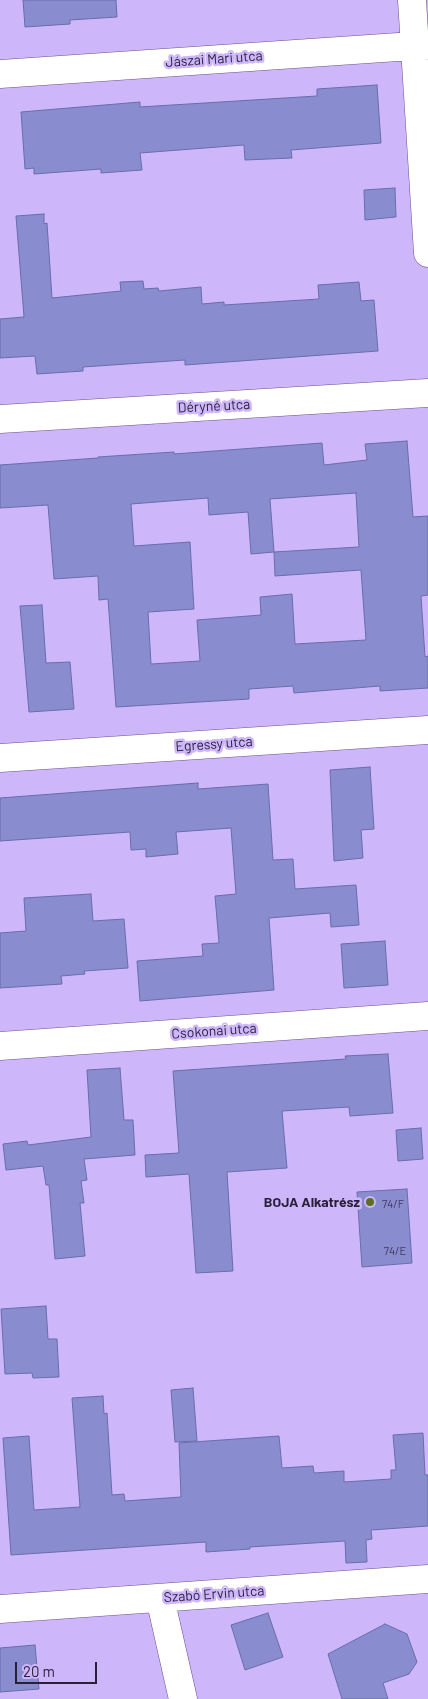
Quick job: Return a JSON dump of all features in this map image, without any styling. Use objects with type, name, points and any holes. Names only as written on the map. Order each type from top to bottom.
[{"type":"street","points":[[412,0],[421,45],[428,253]]},
{"type":"street","name":"Jászai Mari utca","points":[[0,74],[421,45]]},
{"type":"street","name":"Déryné utca","points":[[0,419],[428,393]]},
{"type":"street","name":"Egressy utca","points":[[0,758],[428,730]]},
{"type":"street","name":"Csokonai utca","points":[[0,1046],[428,1016]]},
{"type":"street","name":"Szabó Ervin utca","points":[[0,1610],[428,1579]]},
{"type":"street","points":[[160,1598],[183,1699]]},
{"type":"building","points":[[23,0],[116,0],[117,17],[70,20],[70,24],[25,27]]},
{"type":"building","points":[[377,85],[381,143],[291,150],[292,158],[245,160],[244,145],[140,153],[142,170],[101,173],[101,169],[34,174],[34,168],[25,169],[21,112],[140,102],[140,107],[317,96],[317,89]]},
{"type":"building","points":[[395,188],[396,217],[365,220],[364,190]]},
{"type":"building","points":[[44,214],[44,224],[47,223],[52,298],[121,291],[120,282],[143,281],[144,289],[158,288],[159,291],[201,287],[202,304],[224,302],[224,305],[319,299],[318,285],[359,282],[361,301],[374,300],[378,351],[185,365],[185,360],[83,367],[83,371],[37,374],[35,356],[0,358],[0,319],[24,317],[16,216]]},
{"type":"building","points":[[407,441],[413,517],[428,516],[428,595],[421,596],[425,657],[428,656],[428,688],[380,691],[380,686],[294,693],[293,686],[249,689],[249,699],[116,707],[108,599],[99,600],[98,576],[54,579],[48,505],[0,508],[0,465],[322,443],[324,465],[367,460],[365,444]],"holes":[[[356,493],[359,547],[274,552],[270,499]],[[208,498],[209,515],[248,512],[251,554],[274,552],[275,576],[361,570],[366,640],[295,644],[292,594],[260,597],[261,615],[197,620],[200,661],[151,664],[148,612],[194,609],[190,542],[134,546],[131,504]]]},
{"type":"building","points":[[42,605],[46,663],[70,662],[74,709],[29,712],[20,606]]},
{"type":"building","points":[[370,767],[374,829],[361,830],[363,858],[334,861],[330,770]]},
{"type":"building","points":[[198,783],[198,789],[268,784],[273,860],[293,859],[295,889],[356,885],[359,925],[331,927],[330,913],[269,918],[274,990],[140,1001],[137,961],[203,956],[202,944],[219,943],[215,896],[236,894],[231,828],[176,832],[178,854],[146,857],[146,849],[131,850],[130,832],[0,841],[0,798]]},
{"type":"building","points":[[91,894],[93,921],[124,919],[128,968],[84,971],[85,974],[61,976],[62,984],[0,988],[0,933],[26,931],[24,898]]},
{"type":"building","points":[[385,941],[388,985],[344,988],[341,944]]},
{"type":"building","points":[[388,1054],[393,1113],[350,1116],[349,1107],[282,1111],[287,1168],[227,1172],[233,1271],[196,1273],[189,1174],[146,1177],[145,1155],[179,1153],[173,1071],[346,1059],[345,1056]]},
{"type":"building","points":[[120,1068],[124,1120],[133,1120],[135,1155],[84,1159],[87,1180],[81,1181],[84,1203],[80,1203],[85,1256],[55,1259],[49,1185],[46,1185],[43,1166],[6,1170],[3,1144],[27,1141],[28,1145],[91,1137],[87,1070]]},
{"type":"building","points":[[421,1128],[423,1159],[398,1161],[396,1130]]},
{"type":"building","points":[[407,1189],[412,1263],[362,1267],[357,1192]]},
{"type":"building","points":[[46,1306],[48,1339],[57,1339],[59,1377],[33,1378],[32,1373],[5,1374],[1,1309]]},
{"type":"building","points":[[193,1388],[197,1441],[175,1442],[171,1390]]},
{"type":"building","points":[[103,1396],[104,1414],[107,1413],[112,1495],[124,1494],[125,1501],[181,1497],[179,1443],[279,1436],[282,1468],[313,1466],[314,1473],[344,1471],[344,1482],[391,1479],[391,1470],[396,1470],[393,1435],[423,1433],[425,1475],[428,1475],[428,1526],[371,1530],[372,1539],[366,1540],[367,1562],[346,1563],[345,1541],[250,1547],[250,1549],[206,1552],[206,1542],[11,1555],[3,1438],[29,1436],[34,1510],[80,1507],[72,1398]]},
{"type":"building","points":[[268,1613],[283,1657],[245,1670],[231,1625]]},
{"type":"building","points":[[385,1624],[407,1634],[417,1662],[409,1674],[383,1683],[388,1699],[342,1699],[328,1654]]},
{"type":"building","points":[[35,1645],[39,1689],[0,1692],[0,1648]]},
{"type":"place","name":"BOJA Alkatrész","points":[[370,1202]]}]
